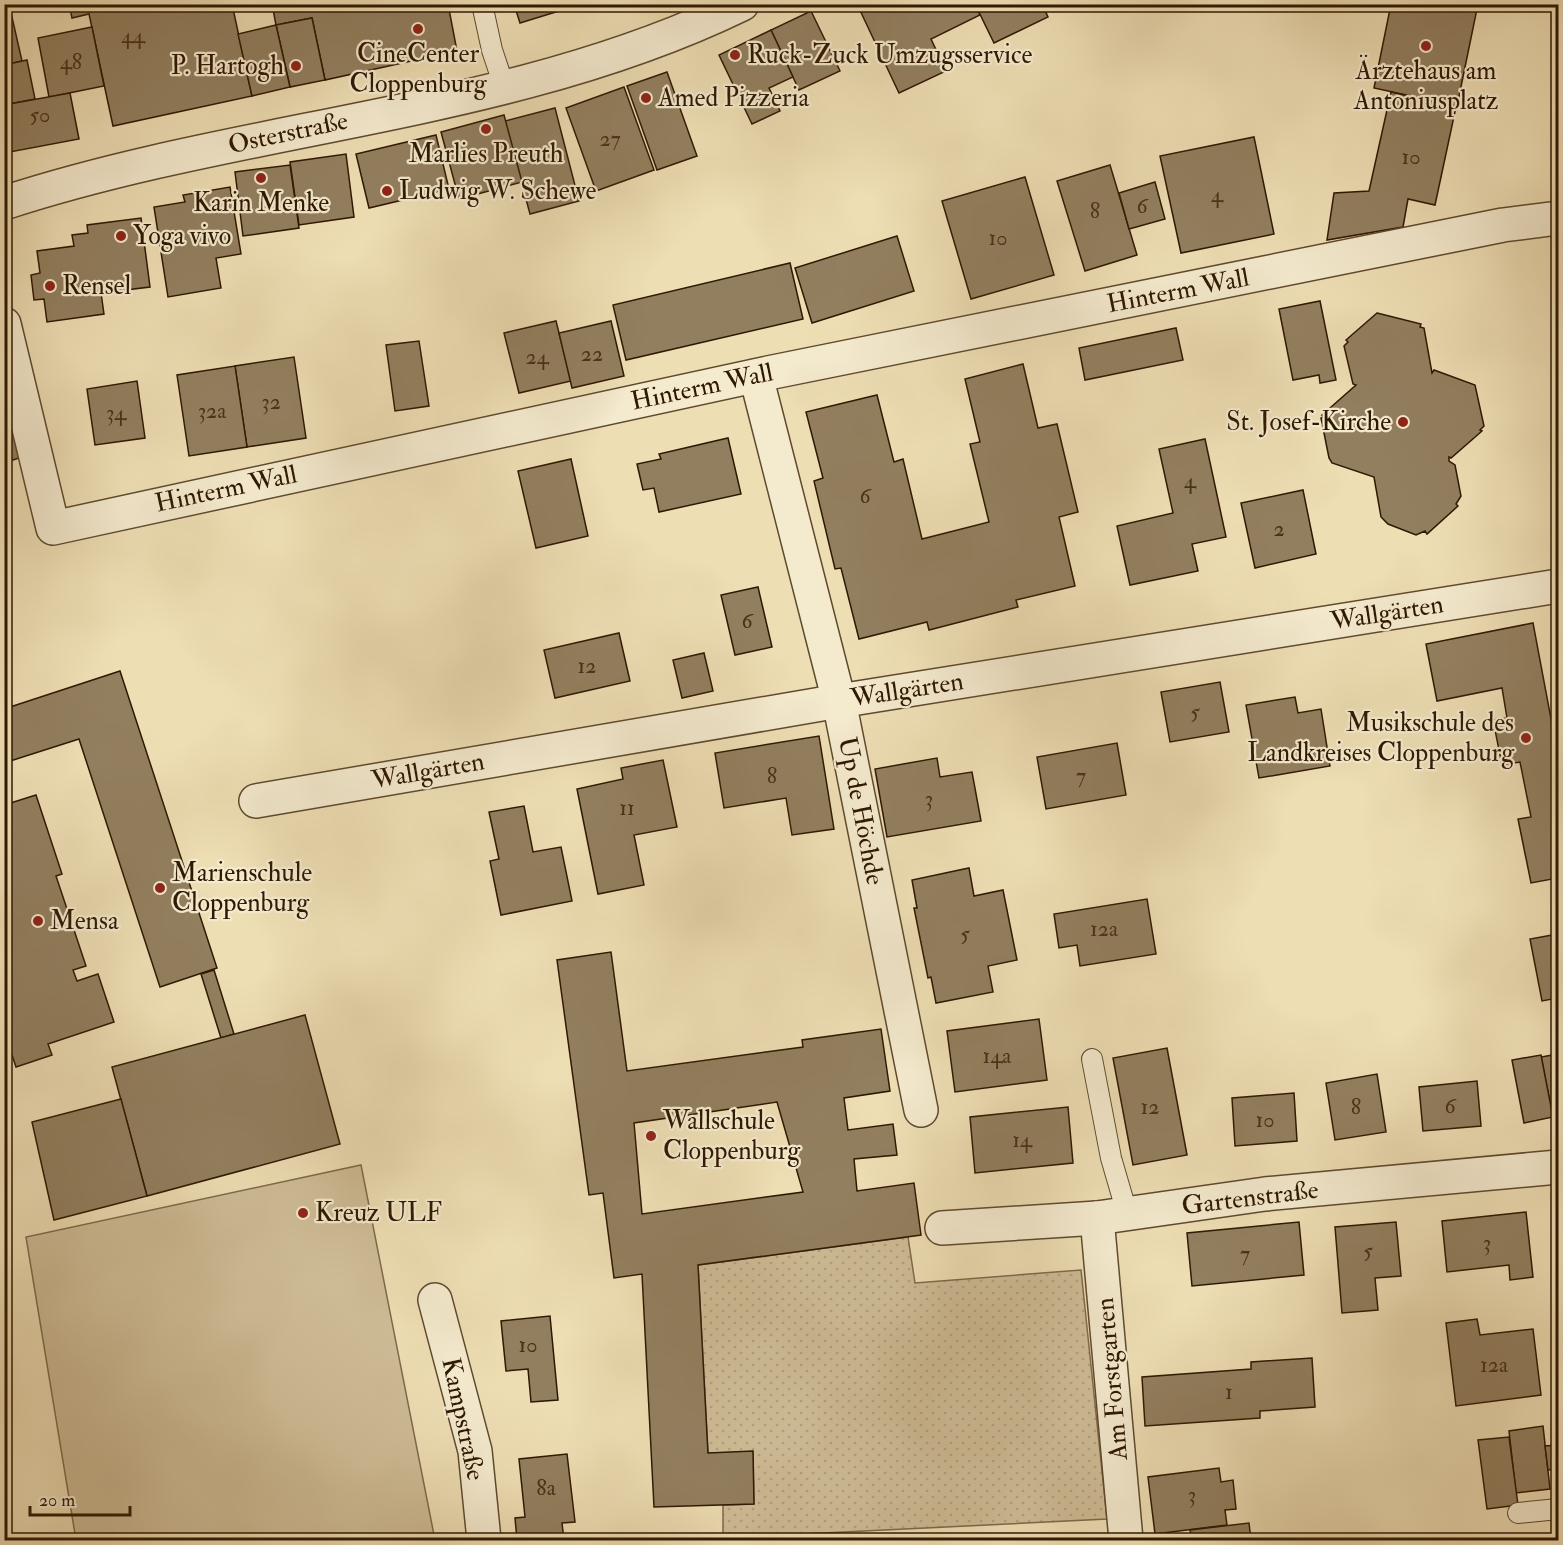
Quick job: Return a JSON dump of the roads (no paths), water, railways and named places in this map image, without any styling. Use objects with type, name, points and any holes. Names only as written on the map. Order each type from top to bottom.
[{"type":"street","name":"Osterstraße","points":[[4,203],[140,164],[504,86],[603,60],[664,38],[742,4]]},
{"type":"street","name":"Hinterm Wall","points":[[4,324],[16,364],[53,528],[756,375],[1503,225],[1558,218]]},
{"type":"street","name":"Up de Höchde","points":[[756,375],[839,701],[921,1110]]},
{"type":"street","name":"Wallgärten","points":[[256,801],[839,701],[1558,586]]},
{"type":"street","name":"Gartenstraße","points":[[942,1228],[1112,1216],[1265,1194],[1558,1167]]},
{"type":"street","name":"Am Forstgarten","points":[[1112,1216],[1126,1540]]},
{"type":"street","name":"Kampstraße","points":[[435,1299],[475,1451],[484,1540]]},
{"type":"lane","points":[[482,4],[492,50],[504,86]]},
{"type":"lane","points":[[1092,1059],[1111,1158],[1112,1216]]},
{"type":"lane","points":[[1518,1513],[1558,1509]]},
{"type":"place","name":"CineCenter Cloppenburg","points":[[418,29]]},
{"type":"place","name":"Ärztehaus am Antoniusplatz","points":[[1426,46]]},
{"type":"place","name":"Ruck-Zuck Umzugsservice","points":[[735,55]]},
{"type":"place","name":"P. Hartogh","points":[[296,66]]},
{"type":"place","name":"Amed Pizzeria","points":[[646,98]]},
{"type":"place","name":"Marlies Preuth","points":[[486,129]]},
{"type":"place","name":"Karin Menke","points":[[261,178]]},
{"type":"place","name":"Ludwig W. Schewe","points":[[387,191]]},
{"type":"place","name":"Yoga vivo","points":[[121,236]]},
{"type":"place","name":"Rensel","points":[[50,286]]},
{"type":"place","name":"St. Josef-Kirche","points":[[1403,422]]},
{"type":"place","name":"Musikschule des Landkreises Cloppenburg","points":[[1526,738]]},
{"type":"place","name":"Marienschule Cloppenburg","points":[[160,888]]},
{"type":"place","name":"Mensa","points":[[38,921]]},
{"type":"place","name":"Wallschule Cloppenburg","points":[[651,1136]]},
{"type":"place","name":"Kreuz ULF","points":[[303,1213]]}]
